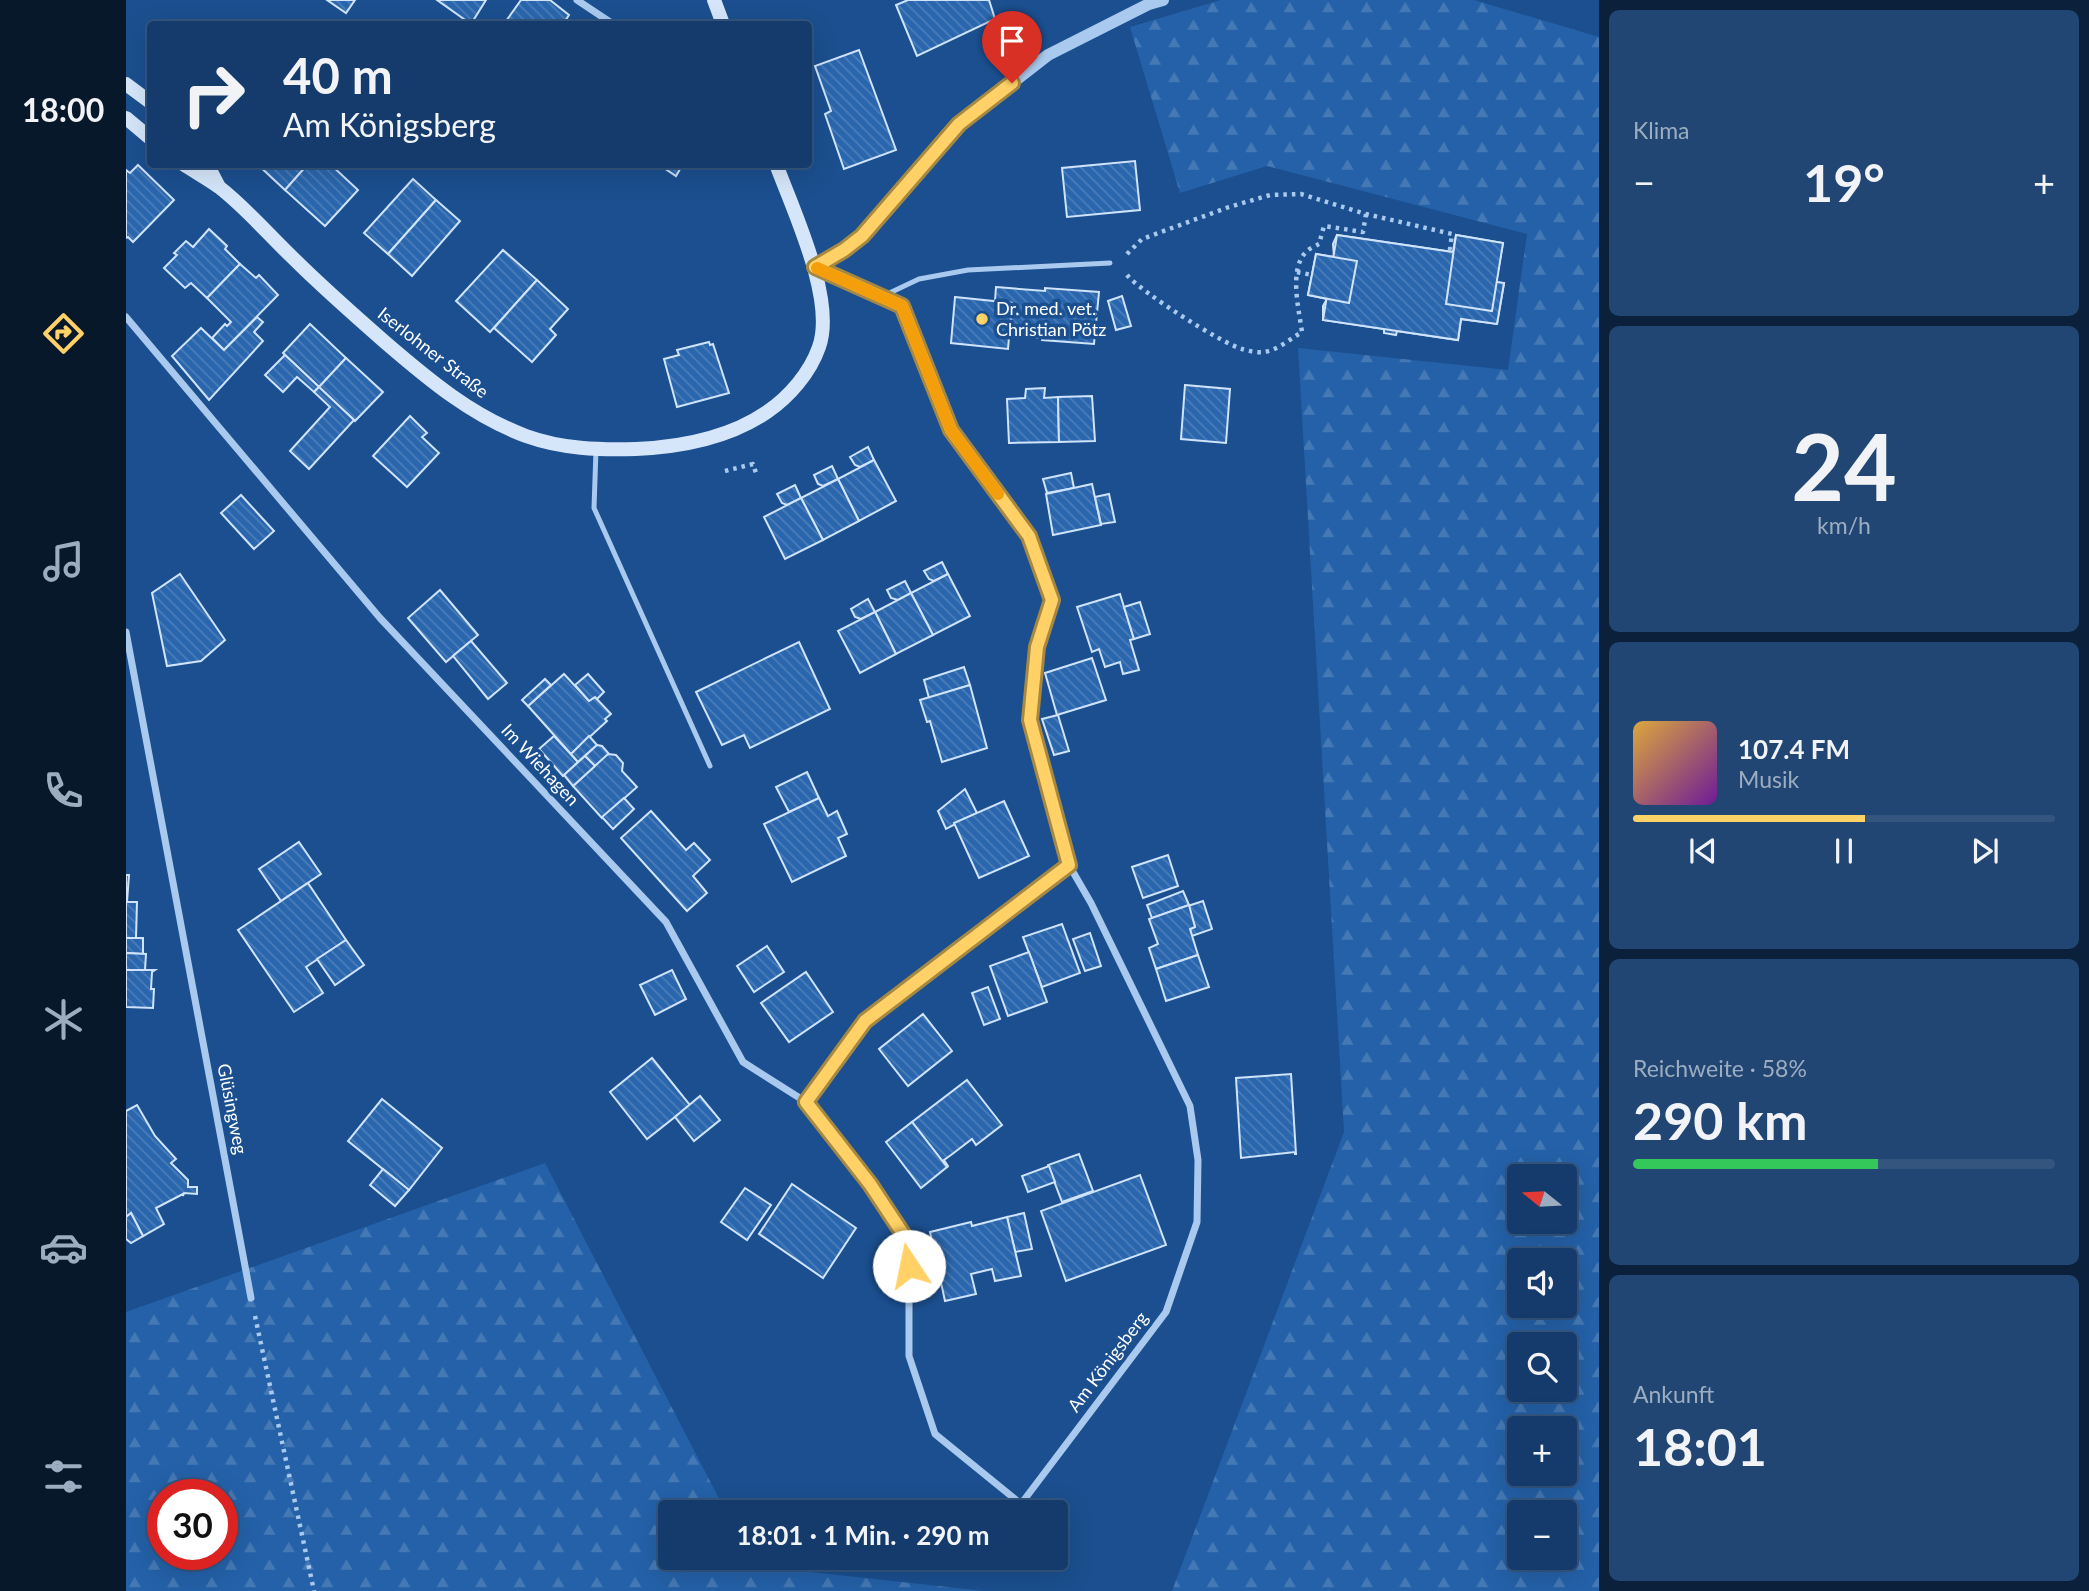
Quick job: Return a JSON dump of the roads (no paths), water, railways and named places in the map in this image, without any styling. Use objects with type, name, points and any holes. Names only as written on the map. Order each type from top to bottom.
[{"type":"main road","points":[[714,0],[722,21]]},
{"type":"main road","points":[[126,84],[147,100]]},
{"type":"main road","points":[[126,118],[147,136]]},
{"type":"main road","name":"Iserlohner Straße","points":[[189,168],[218,187],[356,317],[457,400],[493,421],[528,436],[559,445],[596,450],[648,449],[693,443],[738,429],[781,403],[805,374],[820,346],[823,316],[815,267],[778,168]]},
{"type":"main road","name":"Iserlohner Straße","points":[[209,168],[218,187]]},
{"type":"street","points":[[577,0],[608,21]]},
{"type":"street","points":[[815,267],[862,236],[959,124],[1048,55],[1149,4],[1163,0]]},
{"type":"street","name":"Am Königsberg","points":[[815,267],[902,306],[951,430],[1029,536],[1052,600],[1037,647],[1030,720],[1069,865],[1091,903],[1190,1106],[1198,1160],[1197,1222],[1166,1312],[1021,1504],[935,1434],[909,1356],[909,1243]]},
{"type":"street","name":"Im Wiehagen","points":[[126,317],[380,618],[666,922],[743,1062],[806,1102],[870,1184],[909,1243]]},
{"type":"street","name":"Glüsingweg","points":[[126,632],[251,1298]]},
{"type":"street","points":[[806,1102],[865,1021],[1069,865]]},
{"type":"lane","points":[[881,297],[919,279],[968,270],[1110,263]]},
{"type":"lane","points":[[596,450],[594,508],[710,766]]},
{"type":"place","name":"Dr. med. vet. Christian Pötz","points":[[982,319]]}]
